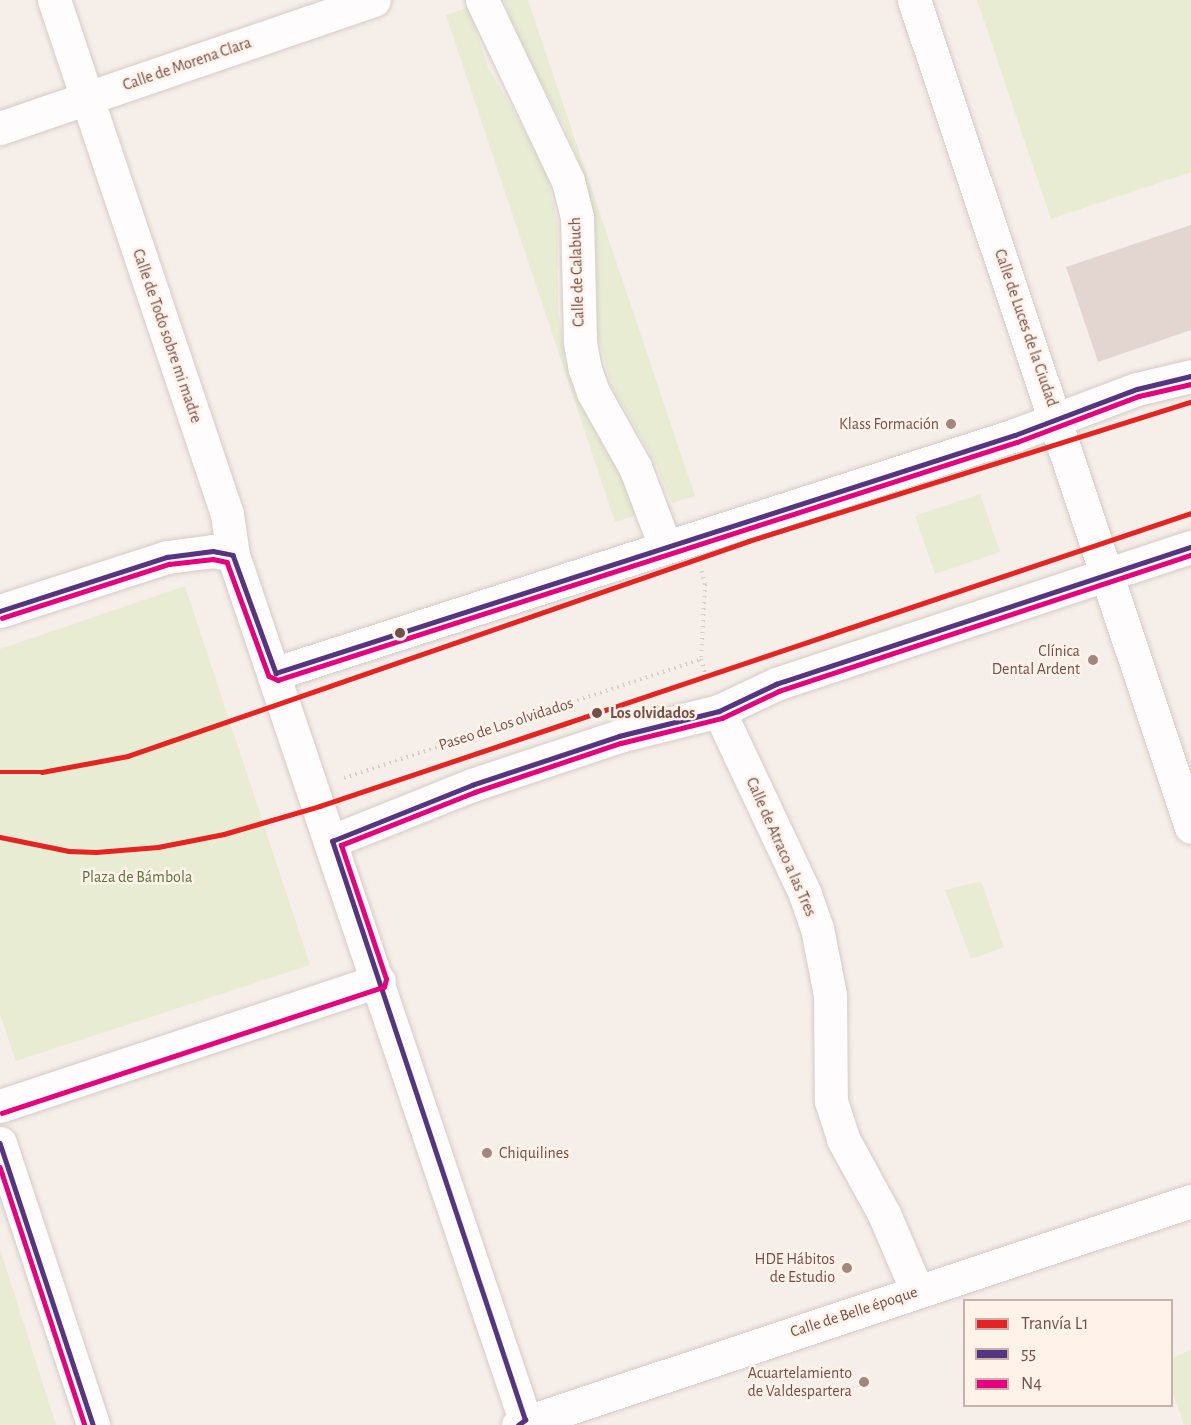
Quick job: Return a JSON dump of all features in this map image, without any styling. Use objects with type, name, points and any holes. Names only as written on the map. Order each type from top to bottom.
[{"type":"street","name":"Calle de Todo sobre mi madre","points":[[54,0],[227,514],[233,555],[276,672]]},
{"type":"street","name":"Calle de Morena Clara","points":[[0,128],[374,0]]},
{"type":"street","name":"Calle de Calabuch","points":[[482,0],[568,181],[579,246],[580,342],[585,369],[598,402],[678,542]]},
{"type":"street","name":"Calle de Luces de la Ciudad","points":[[914,0],[1057,418],[1191,828]]},
{"type":"street","points":[[522,1422],[276,672],[1015,435],[1137,389],[1191,376]]},
{"type":"street","points":[[332,841],[472,785],[619,736],[718,711],[783,681],[1191,547]]},
{"type":"street","points":[[0,612],[167,557],[213,550],[233,555]]},
{"type":"street","name":"Calle de Atraco a las Tres","points":[[718,711],[805,894],[817,928],[830,996],[831,1101],[843,1139],[884,1214],[918,1292]]},
{"type":"street","points":[[0,1106],[379,981]]},
{"type":"street","points":[[0,1143],[93,1425]]},
{"type":"street","name":"Calle de Belle époque","points":[[522,1422],[1191,1202]]},
{"type":"path","points":[[678,542],[705,584],[701,659],[718,711]]},
{"type":"path","name":"Paseo de Los olvidados","points":[[344,777],[701,659]]},
{"type":"green space","points":[[504,0],[528,0],[695,496],[672,503],[656,464],[611,385],[597,330],[596,242],[584,175],[565,127],[517,39]]},
{"type":"green space","points":[[977,0],[1191,0],[1191,172],[1051,219]]},
{"type":"green space","points":[[468,7],[488,67],[536,151],[548,180],[558,226],[558,309],[565,360],[582,409],[620,474],[637,515],[615,522],[446,15]]},
{"type":"green space","points":[[980,494],[1000,552],[935,574],[915,516]]},
{"type":"green space","name":"Plaza de Bámbola","points":[[185,586],[310,965],[16,1061],[0,1014],[0,649]]},
{"type":"green space","points":[[981,881],[1004,947],[971,959],[945,890]]},
{"type":"green space","points":[[0,1249],[56,1425],[0,1425]]},
{"type":"green space","points":[[1191,1350],[1191,1425],[1184,1425],[1173,1393],[1173,1358]]},
{"type":"building","points":[[1191,225],[1191,330],[1098,362],[1066,267]]},
{"type":"tram line","name":"L1","points":[[0,772],[42,772],[128,756],[749,541],[1191,402]]},
{"type":"tram line","name":"L1","points":[[0,837],[69,851],[96,852],[158,847],[224,834],[320,806],[1191,513]]},
{"type":"transit line","name":"55","points":[[0,611],[167,557],[213,551],[233,555],[276,673],[1015,435],[1137,389],[1191,376]]},
{"type":"transit line","name":"N4","points":[[2,618],[169,564],[213,559],[227,562],[269,676],[278,680],[1017,442],[1139,396],[1191,384]]},
{"type":"transit line","name":"55","points":[[518,1425],[525,1420],[332,841],[472,785],[619,736],[719,711],[776,684],[1191,547]]},
{"type":"transit line","name":"N4","points":[[2,1113],[384,987],[386,979],[341,845],[475,792],[621,743],[722,718],[779,691],[1191,555]]},
{"type":"transit line","name":"55","points":[[0,1143],[93,1425]]},
{"type":"transit line","name":"N4","points":[[0,1167],[85,1425]]},
{"type":"place","name":"Klass Formación","points":[[951,424]]},
{"type":"place","name":"Clínica Dental Ardent","points":[[1093,660]]},
{"type":"place","name":"Los olvidados","points":[[597,713]]},
{"type":"place","name":"Chiquilines","points":[[487,1153]]},
{"type":"place","name":"HDE Hábitos de Estudio","points":[[847,1268]]},
{"type":"place","name":"Acuartelamiento de Valdespartera","points":[[864,1382]]}]
